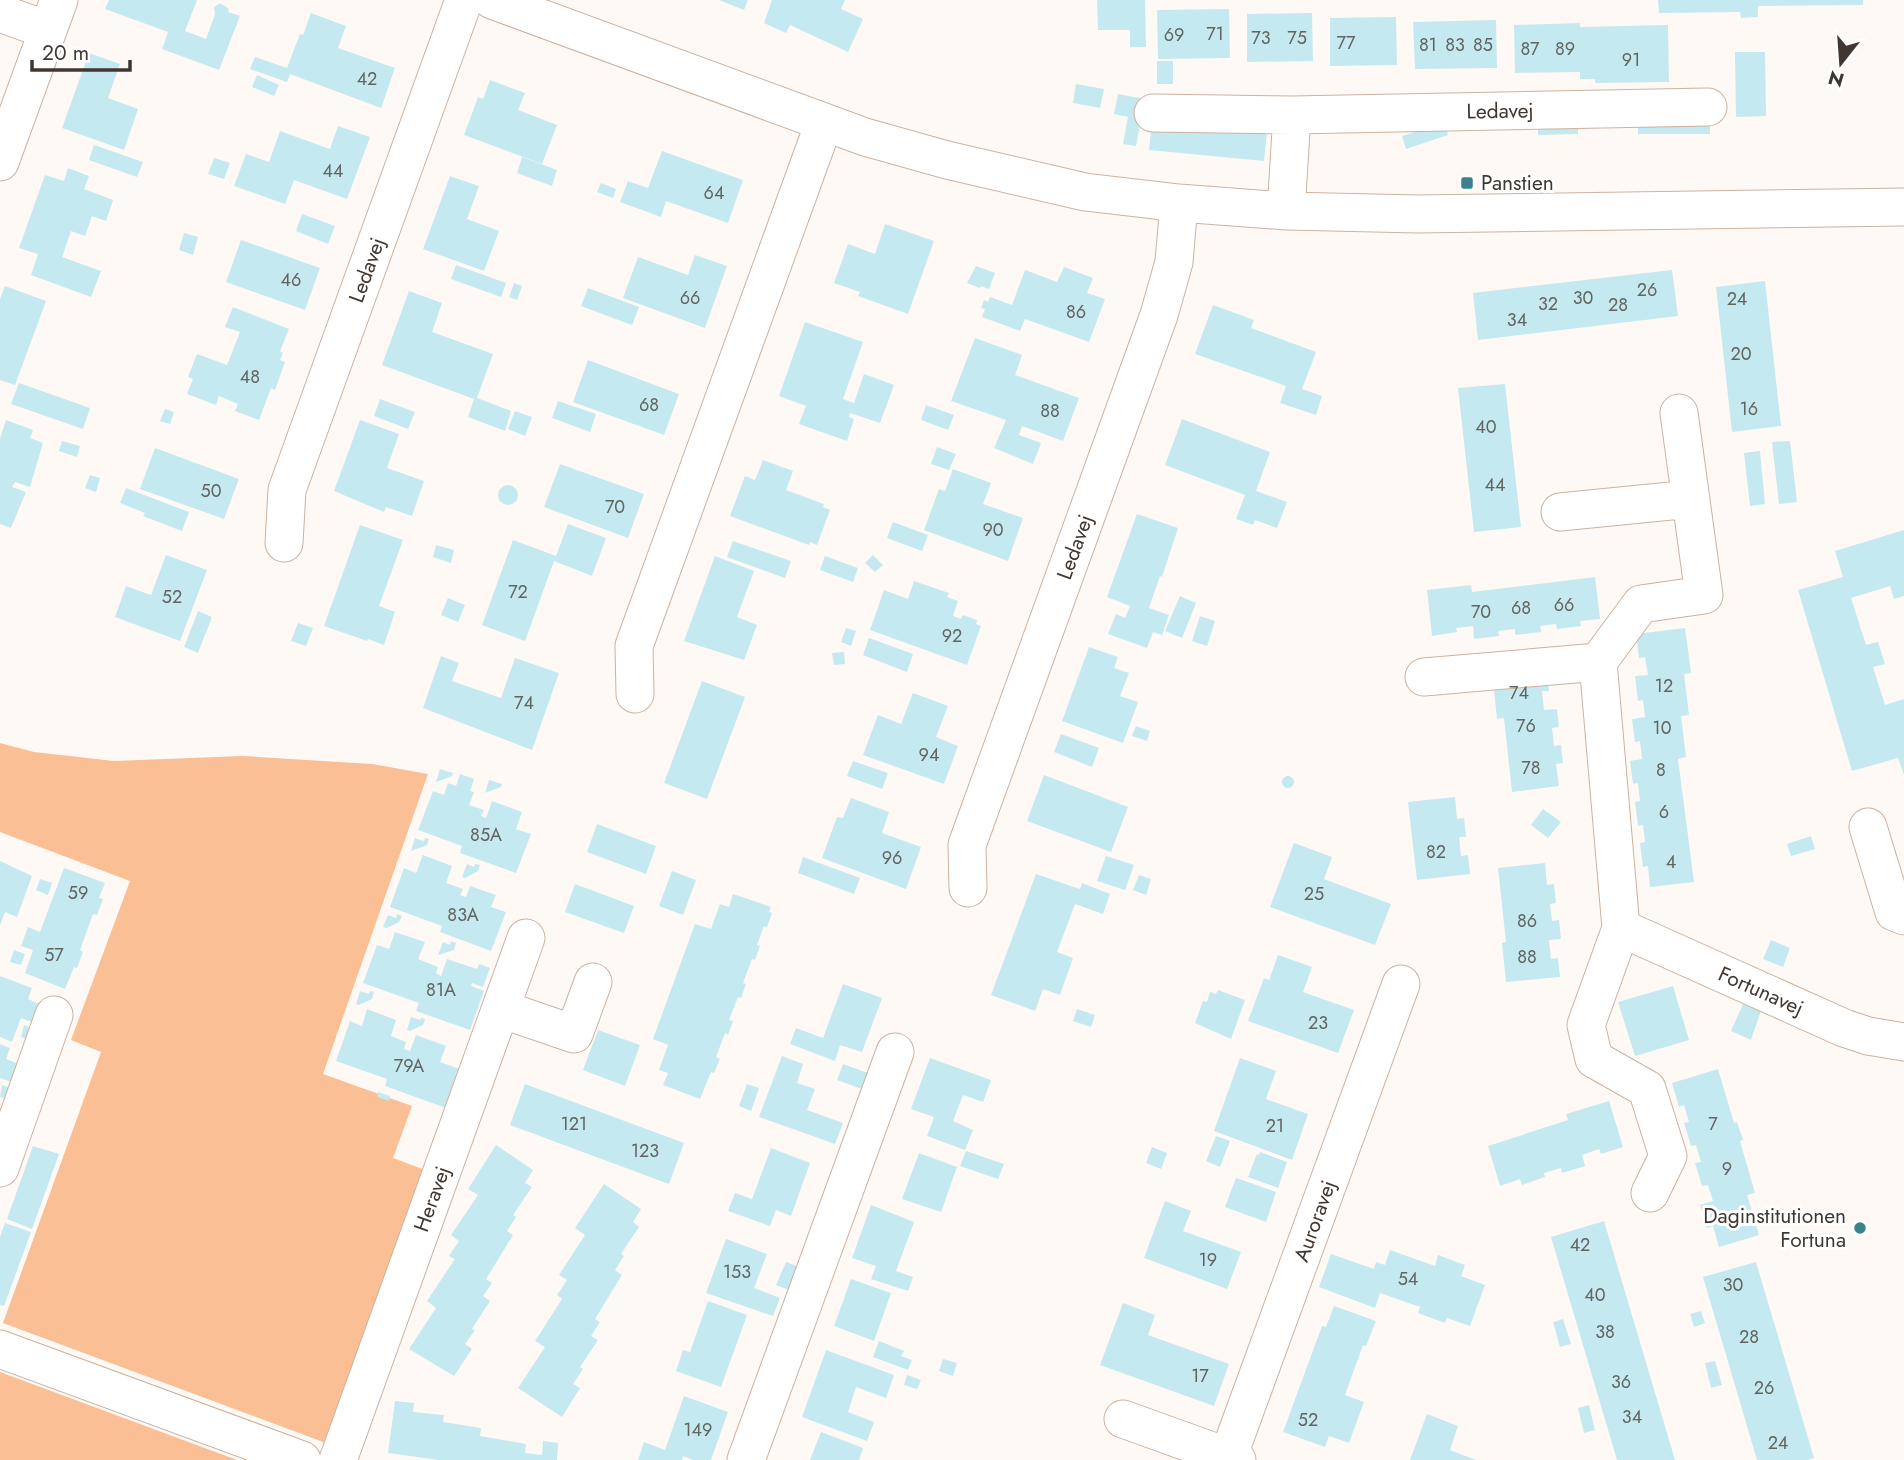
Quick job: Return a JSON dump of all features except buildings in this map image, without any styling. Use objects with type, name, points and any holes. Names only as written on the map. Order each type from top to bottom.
[{"type":"street","name":"Ledavej","points":[[285,543],[287,490],[464,0]]},
{"type":"street","points":[[492,0],[824,123],[947,160],[1085,192],[1179,204],[1286,211],[1418,214],[1904,207]]},
{"type":"street","points":[[0,13],[53,15],[0,162]]},
{"type":"street","name":"Ledavej","points":[[1153,113],[1292,115],[1708,107]]},
{"type":"street","points":[[1286,211],[1292,115]]},
{"type":"street","points":[[635,694],[634,646],[824,123]]},
{"type":"street","name":"Ledavej","points":[[968,888],[967,845],[1159,315],[1174,262],[1179,204]]},
{"type":"street","points":[[1650,1193],[1668,1156],[1647,1089],[1594,1059],[1587,1025],[1621,928],[1598,662],[1641,604],[1704,595],[1679,413]]},
{"type":"street","points":[[1560,512],[1691,499]]},
{"type":"street","points":[[1424,677],[1598,662]]},
{"type":"street","points":[[1868,827],[1894,912],[1904,916]]},
{"type":"street","name":"Fortunavej","points":[[1621,928],[1844,1028],[1904,1042]]},
{"type":"street","name":"Heravej","points":[[338,1460],[526,938]]},
{"type":"street","points":[[500,1009],[574,1034],[593,982]]},
{"type":"street","name":"Auroravej","points":[[1123,1419],[1232,1458],[1401,984]]},
{"type":"street","points":[[0,1168],[54,1015]]},
{"type":"street","points":[[746,1460],[895,1052]]},
{"type":"street","points":[[0,1349],[302,1460]]},
{"type":"shaded area","points":[[0,743],[34,752],[114,761],[242,756],[372,764],[428,774],[323,1074],[412,1106],[393,1158],[425,1170],[326,1443],[3,1323],[101,1052],[71,1040],[130,881],[0,832]]},
{"type":"shaded area","points":[[0,1372],[237,1460],[0,1460]]},
{"type":"place","name":"Panstien","points":[[1467,183]]},
{"type":"place","name":"Daginstitutionen Fortuna","points":[[1860,1228]]}]
